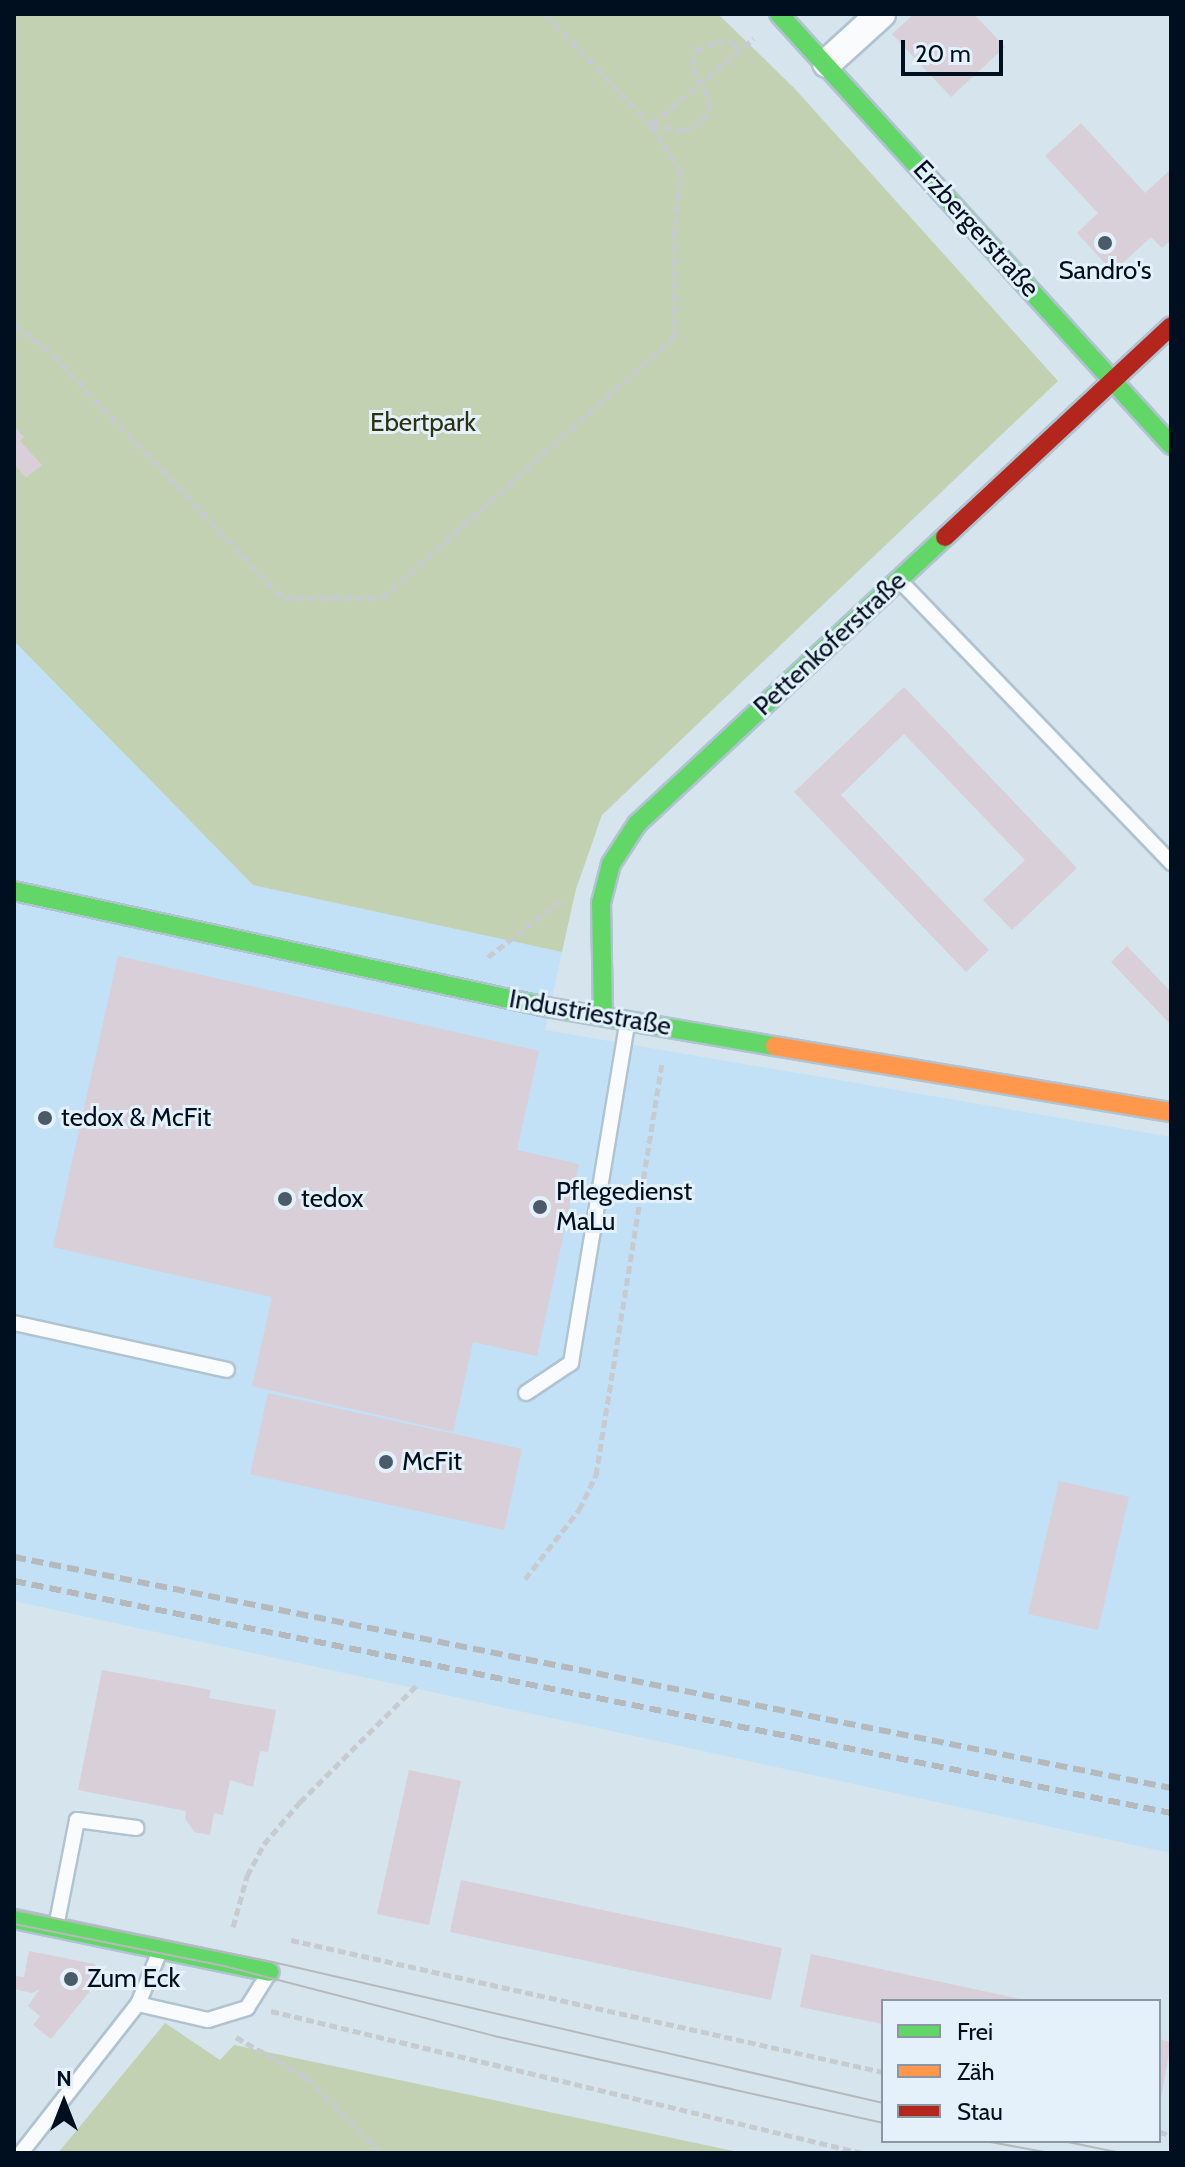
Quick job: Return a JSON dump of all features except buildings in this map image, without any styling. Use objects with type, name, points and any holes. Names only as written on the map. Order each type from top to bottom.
[{"type":"street","name":"Erzbergerstraße","points":[[779,14],[827,63],[1171,445]]},
{"type":"street","points":[[827,63],[881,14]]},
{"type":"street","name":"Pettenkoferstraße","points":[[603,1016],[601,903],[611,864],[637,824],[1171,326]]},
{"type":"street","name":"Industriestraße","points":[[14,891],[450,986],[603,1016],[1171,1112]]},
{"type":"street","points":[[14,1919],[270,1972]]},
{"type":"lane","points":[[899,580],[1171,863]]},
{"type":"lane","points":[[526,1393],[571,1363],[628,1020]]},
{"type":"lane","points":[[14,1323],[227,1370]]},
{"type":"lane","points":[[56,1927],[77,1820],[136,1828]]},
{"type":"lane","points":[[21,2153],[138,2004],[155,1970],[161,1947]]},
{"type":"lane","points":[[138,2004],[208,2020],[247,2008],[270,1972]]},
{"type":"path","points":[[14,324],[53,355],[283,598],[382,598],[674,337],[674,236],[681,172],[651,125],[545,14]]},
{"type":"path","points":[[651,125],[684,131],[703,121],[710,109],[701,84],[692,61],[696,51],[716,42],[730,42],[742,48],[712,75],[701,84],[651,125]]},
{"type":"path","points":[[450,986],[611,864]]},
{"type":"path","points":[[525,1579],[579,1510],[596,1475],[668,1027]]},
{"type":"path","points":[[233,1927],[247,1876],[264,1844],[300,1802],[417,1685]]},
{"type":"path","points":[[217,1924],[248,1930]]},
{"type":"path","points":[[278,1937],[881,2072]]},
{"type":"path","points":[[251,2001],[262,2009],[862,2153]]},
{"type":"path","points":[[208,2020],[307,2078],[381,2153]]},
{"type":"shaded area","points":[[14,641],[253,885],[562,952],[545,1030],[1171,1137],[1171,1853],[14,1601]]},
{"type":"green space","name":"Ebertpark","points":[[14,14],[718,14],[795,89],[1058,381],[602,815],[576,889],[562,952],[253,885],[14,641]]},
{"type":"green space","points":[[165,2023],[220,2060],[234,2045],[743,2153],[58,2153]]},
{"type":"tram line","points":[[14,1910],[277,1963],[881,2103]]},
{"type":"tram line","points":[[14,1924],[224,1966],[494,2036],[881,2123]]},
{"type":"tram line","points":[[996,2143],[1050,2153]]},
{"type":"tram line","points":[[1073,2143],[1121,2153]]},
{"type":"railway","points":[[14,1557],[1171,1788]]},
{"type":"railway","points":[[14,1581],[1171,1813]]},
{"type":"traffic: fast","points":[[779,14],[1171,445]]},
{"type":"traffic: fast","points":[[603,1016],[601,903],[611,864],[637,824],[945,537]]},
{"type":"traffic: fast","points":[[14,891],[546,1007],[775,1046]]},
{"type":"traffic: fast","points":[[14,1919],[270,1972]]},
{"type":"traffic: slow","points":[[775,1046],[1171,1112]]},
{"type":"traffic: jam","points":[[945,537],[1171,326]]},
{"type":"place","name":"Sandro's","points":[[1105,243]]},
{"type":"place","name":"tedox & McFit","points":[[45,1118]]},
{"type":"place","name":"tedox","points":[[285,1199]]},
{"type":"place","name":"Pflegedienst MaLu","points":[[540,1207]]},
{"type":"place","name":"McFit","points":[[386,1462]]},
{"type":"place","name":"Zum Eck","points":[[71,1979]]}]
